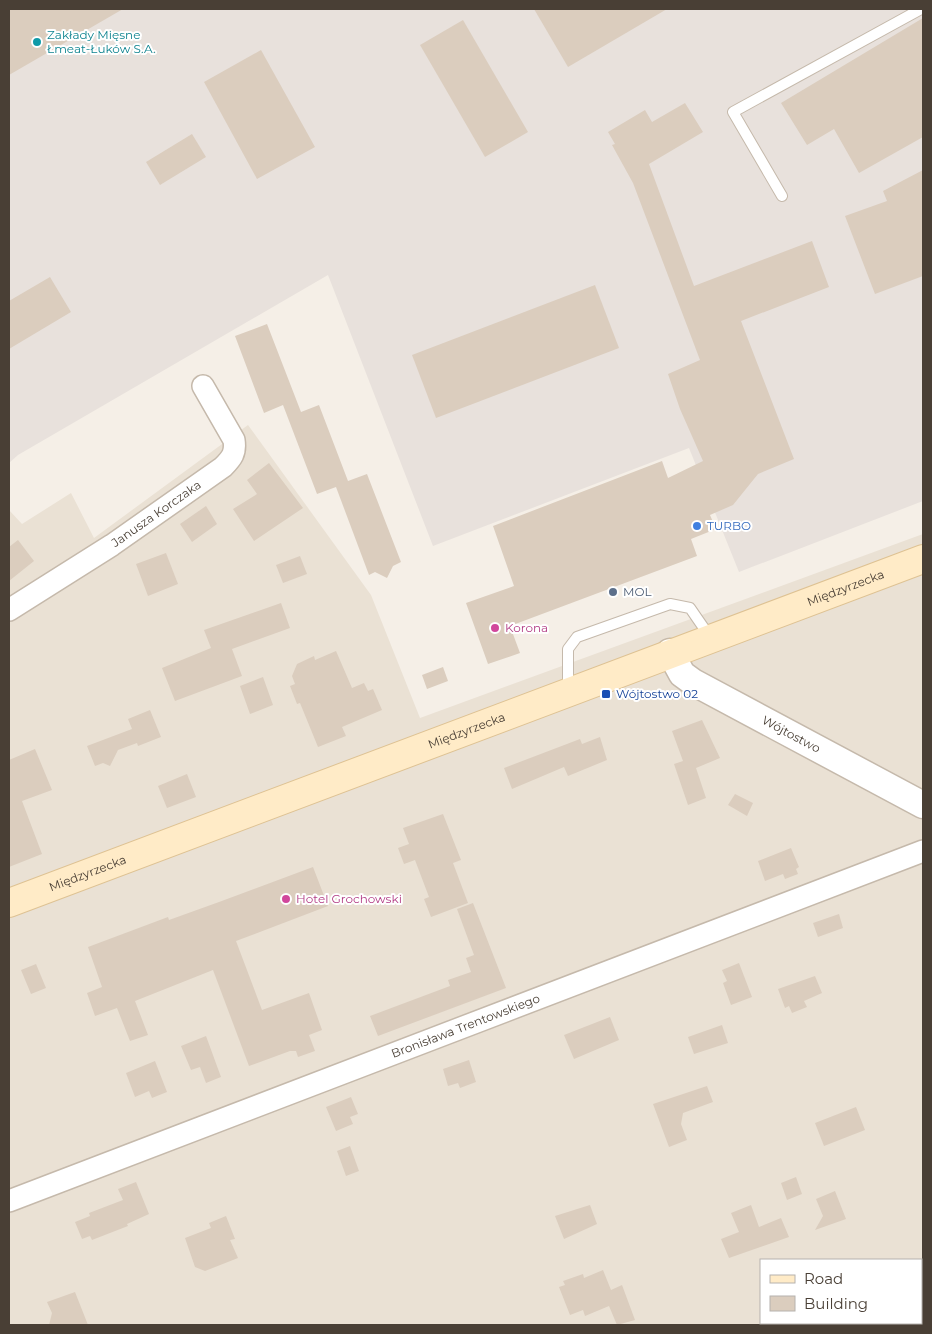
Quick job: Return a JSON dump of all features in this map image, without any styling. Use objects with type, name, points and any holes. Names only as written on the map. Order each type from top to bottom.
[{"type":"main road","name":"Międzyrzecka","points":[[9,903],[670,652],[923,559]]},
{"type":"street","name":"Janusza Korczaka","points":[[9,610],[119,540],[223,467],[232,458],[236,449],[234,440],[203,386]]},
{"type":"street","name":"Wójtostwo","points":[[670,652],[682,674],[693,682],[923,805]]},
{"type":"street","name":"Bronisława Trentowskiego","points":[[9,1201],[923,851]]},
{"type":"lane","points":[[782,196],[733,112],[921,9]]},
{"type":"lane","points":[[568,691],[568,648],[577,637],[670,604],[690,608],[710,637]]},
{"type":"shaded area","name":"Zakłady Mięsne Łmeat-Łuków S.A.","points":[[9,9],[923,9],[923,501],[739,572],[689,448],[433,546],[328,275],[18,455],[9,463]]},
{"type":"shaded area","points":[[248,425],[371,595],[420,718],[923,534],[923,1325],[9,1325],[9,510],[22,524],[71,493],[94,538]]},
{"type":"building","name":"Zakłady Mięsne Łmeat-Łuków S.A.","points":[[9,9],[123,9],[9,75]]},
{"type":"building","points":[[534,9],[667,9],[568,67]]},
{"type":"building","points":[[923,18],[923,137],[859,173],[834,129],[807,145],[781,103]]},
{"type":"building","points":[[463,20],[528,132],[485,157],[420,45]]},
{"type":"building","points":[[261,50],[315,147],[257,179],[204,82]]},
{"type":"building","points":[[685,103],[703,132],[649,164],[694,286],[812,241],[829,287],[741,321],[794,459],[758,474],[733,505],[710,515],[716,529],[691,539],[697,556],[510,626],[520,653],[488,664],[466,603],[514,586],[493,526],[662,461],[668,478],[703,461],[680,409],[668,374],[700,360],[633,183],[612,145],[615,144],[608,132],[645,110],[652,122]]},
{"type":"building","points":[[192,134],[206,157],[160,185],[146,162]]},
{"type":"building","points":[[923,170],[923,276],[875,294],[845,216],[887,201],[883,191]]},
{"type":"building","points":[[50,277],[71,312],[9,349],[9,301]]},
{"type":"building","points":[[595,285],[619,348],[436,418],[412,355]]},
{"type":"building","points":[[267,324],[301,412],[319,405],[348,481],[367,474],[401,562],[393,566],[387,578],[375,572],[369,575],[336,487],[317,494],[283,405],[264,413],[235,336]]},
{"type":"building","points":[[269,463],[303,508],[254,541],[233,509],[257,494],[247,480]]},
{"type":"building","points":[[206,506],[217,524],[192,542],[180,524]]},
{"type":"building","points":[[18,540],[34,561],[9,581],[9,547]]},
{"type":"building","points":[[166,553],[178,584],[148,596],[136,564]]},
{"type":"building","points":[[300,556],[307,574],[283,583],[276,565]]},
{"type":"building","points":[[281,603],[290,628],[232,649],[242,676],[175,701],[162,668],[211,648],[204,630]]},
{"type":"building","points":[[336,651],[352,688],[364,683],[368,691],[373,689],[382,710],[342,727],[346,736],[318,747],[300,703],[297,704],[290,686],[295,684],[292,676],[297,664],[314,656],[315,660]]},
{"type":"building","points":[[443,667],[448,681],[427,689],[422,675]]},
{"type":"building","points":[[263,677],[273,705],[250,714],[240,686]]},
{"type":"building","points":[[150,710],[161,737],[138,746],[137,743],[118,750],[110,766],[103,763],[95,766],[87,746],[132,729],[128,719]]},
{"type":"building","points":[[702,720],[720,758],[696,768],[706,798],[688,805],[674,764],[683,761],[672,731]]},
{"type":"building","points":[[600,737],[607,760],[568,776],[564,767],[512,789],[504,768],[580,739],[582,744]]},
{"type":"building","points":[[35,749],[52,790],[22,801],[42,854],[9,867],[9,760]]},
{"type":"building","points":[[187,774],[196,797],[167,808],[158,786]]},
{"type":"building","points":[[735,794],[753,803],[747,816],[728,805]]},
{"type":"building","points":[[443,814],[461,860],[453,863],[468,903],[431,917],[424,899],[429,897],[415,860],[404,864],[398,848],[409,844],[403,828]]},
{"type":"building","points":[[791,848],[799,867],[796,869],[798,874],[785,879],[783,874],[765,881],[758,861]]},
{"type":"building","points":[[313,867],[328,906],[236,941],[262,1010],[309,993],[322,1030],[309,1035],[315,1051],[298,1057],[296,1051],[290,1051],[249,1066],[213,970],[135,1001],[148,1035],[130,1041],[117,1008],[95,1016],[87,993],[102,987],[88,947],[168,917],[169,920]]},
{"type":"building","points":[[473,903],[506,988],[378,1036],[370,1016],[450,986],[448,980],[471,972],[466,958],[474,955],[457,909]]},
{"type":"building","points":[[839,914],[843,928],[818,937],[813,923]]},
{"type":"building","points":[[739,963],[752,997],[731,1005],[723,983],[727,981],[722,970]]},
{"type":"building","points":[[36,964],[46,988],[31,994],[21,970]]},
{"type":"building","points":[[815,976],[822,993],[804,1001],[807,1007],[792,1013],[789,1006],[785,1008],[778,989]]},
{"type":"building","points":[[610,1017],[619,1040],[574,1059],[564,1035]]},
{"type":"building","points":[[722,1025],[728,1043],[694,1054],[688,1037]]},
{"type":"building","points":[[206,1036],[221,1077],[206,1083],[200,1067],[191,1070],[181,1046]]},
{"type":"building","points":[[469,1060],[476,1082],[460,1088],[458,1083],[448,1086],[443,1069]]},
{"type":"building","points":[[155,1061],[167,1092],[152,1098],[149,1091],[135,1097],[126,1073]]},
{"type":"building","points":[[707,1086],[713,1102],[683,1113],[681,1124],[687,1140],[669,1147],[653,1104]]},
{"type":"building","points":[[351,1097],[358,1114],[350,1117],[353,1124],[336,1131],[326,1107]]},
{"type":"building","points":[[856,1107],[865,1130],[824,1146],[815,1123]]},
{"type":"building","points":[[350,1146],[359,1171],[346,1176],[337,1151]]},
{"type":"building","points":[[796,1177],[802,1194],[787,1200],[781,1183]]},
{"type":"building","points":[[136,1182],[149,1214],[127,1224],[128,1226],[92,1240],[90,1236],[82,1239],[75,1222],[90,1216],[89,1213],[123,1200],[118,1189]]},
{"type":"building","points":[[835,1191],[846,1219],[815,1230],[823,1216],[816,1199]]},
{"type":"building","points":[[590,1205],[597,1224],[564,1239],[555,1216]]},
{"type":"building","points":[[751,1205],[759,1227],[781,1218],[789,1237],[729,1258],[721,1239],[739,1232],[731,1213]]},
{"type":"building","points":[[226,1216],[235,1239],[230,1240],[238,1258],[205,1271],[195,1267],[185,1238],[211,1228],[209,1223]]},
{"type":"building","points":[[603,1270],[611,1290],[622,1285],[635,1320],[617,1325],[609,1306],[585,1316],[583,1310],[570,1315],[559,1287],[565,1285],[563,1281],[583,1274],[584,1278]]},
{"type":"building","points":[[75,1292],[88,1325],[49,1325],[52,1313],[47,1302]]},
{"type":"place","name":"Zakłady Mięsne Łmeat-Łuków S.A.","points":[[37,42]]},
{"type":"place","name":"TURBO","points":[[697,526]]},
{"type":"place","name":"MOL","points":[[613,592]]},
{"type":"place","name":"Korona","points":[[495,628]]},
{"type":"place","name":"Wójtostwo 02","points":[[606,694]]},
{"type":"place","name":"Hotel Grochowski","points":[[286,899]]}]
